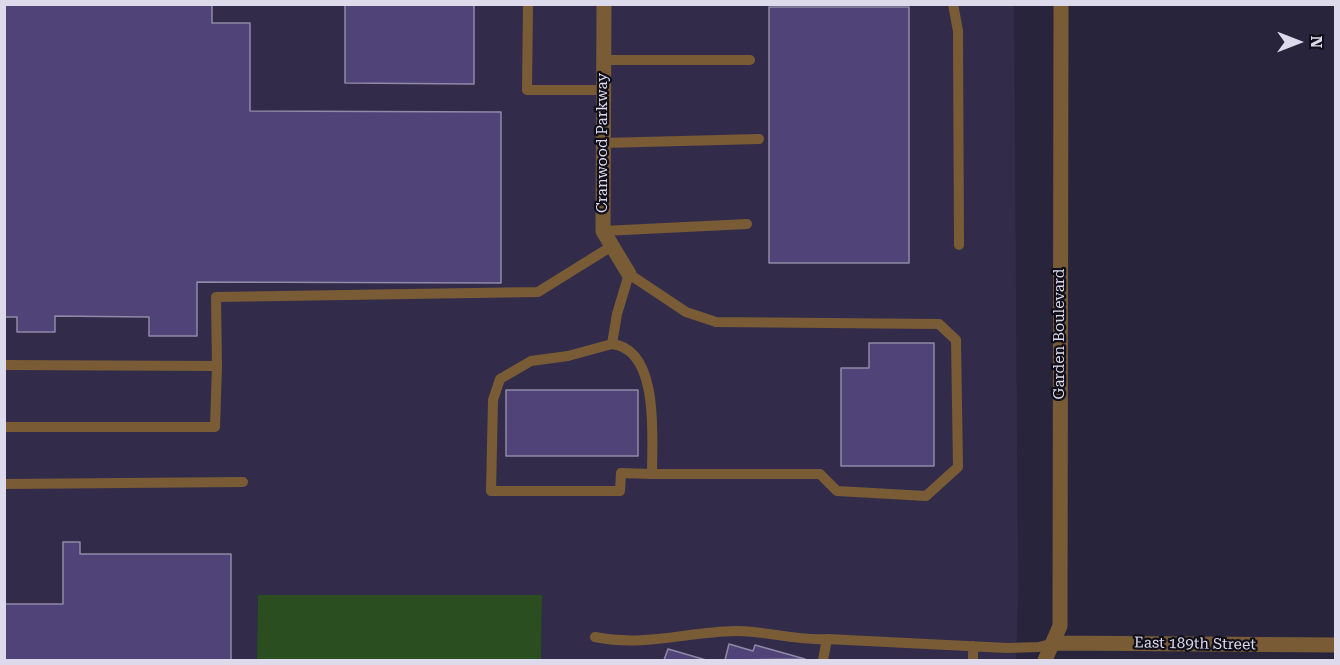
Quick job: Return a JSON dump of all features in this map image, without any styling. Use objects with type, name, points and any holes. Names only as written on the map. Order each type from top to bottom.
[{"type":"street","name":"Cranwood Parkway","points":[[604,4],[603,231],[628,274]]},
{"type":"street","name":"Garden Boulevard","points":[[1045,660],[1060,626],[1061,4]]},
{"type":"street","name":"East 189th Street","points":[[1054,643],[1335,645]]},
{"type":"lane","points":[[528,4],[527,90],[603,90]]},
{"type":"lane","points":[[953,4],[958,31],[959,245]]},
{"type":"lane","points":[[603,60],[750,60]]},
{"type":"lane","points":[[603,143],[759,139]]},
{"type":"lane","points":[[603,231],[747,225]]},
{"type":"lane","points":[[4,427],[215,427],[216,297],[538,292],[612,246]]},
{"type":"lane","points":[[612,344],[617,314],[628,274],[686,312],[716,322],[939,324],[956,340],[958,467],[926,496],[837,491],[820,474],[652,474],[621,473],[620,491],[491,491],[493,400],[500,379],[531,361],[568,356],[612,344],[620,345],[633,352],[645,370],[652,429],[652,474]]},
{"type":"lane","points":[[4,365],[217,366]]},
{"type":"lane","points":[[4,484],[243,482]]},
{"type":"lane","points":[[595,637],[620,642],[647,642],[699,634],[737,632],[801,641],[827,639],[1039,647],[1054,643]]},
{"type":"lane","points":[[823,660],[827,639]]},
{"type":"lane","points":[[973,646],[973,660]]},
{"type":"shaded area","points":[[4,5],[1014,5],[1018,594],[1016,660],[541,660],[542,595],[258,595],[257,660],[5,660]]},
{"type":"green space","points":[[258,595],[542,595],[541,660],[257,660]]},
{"type":"building","points":[[4,4],[212,4],[212,23],[250,23],[250,111],[501,112],[501,283],[197,282],[197,336],[149,336],[149,317],[55,316],[55,332],[17,332],[17,317],[4,317]]},
{"type":"building","points":[[345,4],[474,4],[474,84],[345,83]]},
{"type":"building","points":[[769,7],[909,7],[909,263],[769,263]]},
{"type":"building","points":[[869,343],[934,343],[934,466],[841,466],[841,368],[869,368]]},
{"type":"building","points":[[506,390],[638,390],[638,456],[506,456]]},
{"type":"building","points":[[63,542],[80,542],[80,554],[231,554],[231,660],[4,660],[4,604],[63,604]]},
{"type":"building","points":[[729,644],[753,651],[755,645],[805,659],[725,660]]},
{"type":"building","points":[[668,649],[706,660],[664,660]]}]
